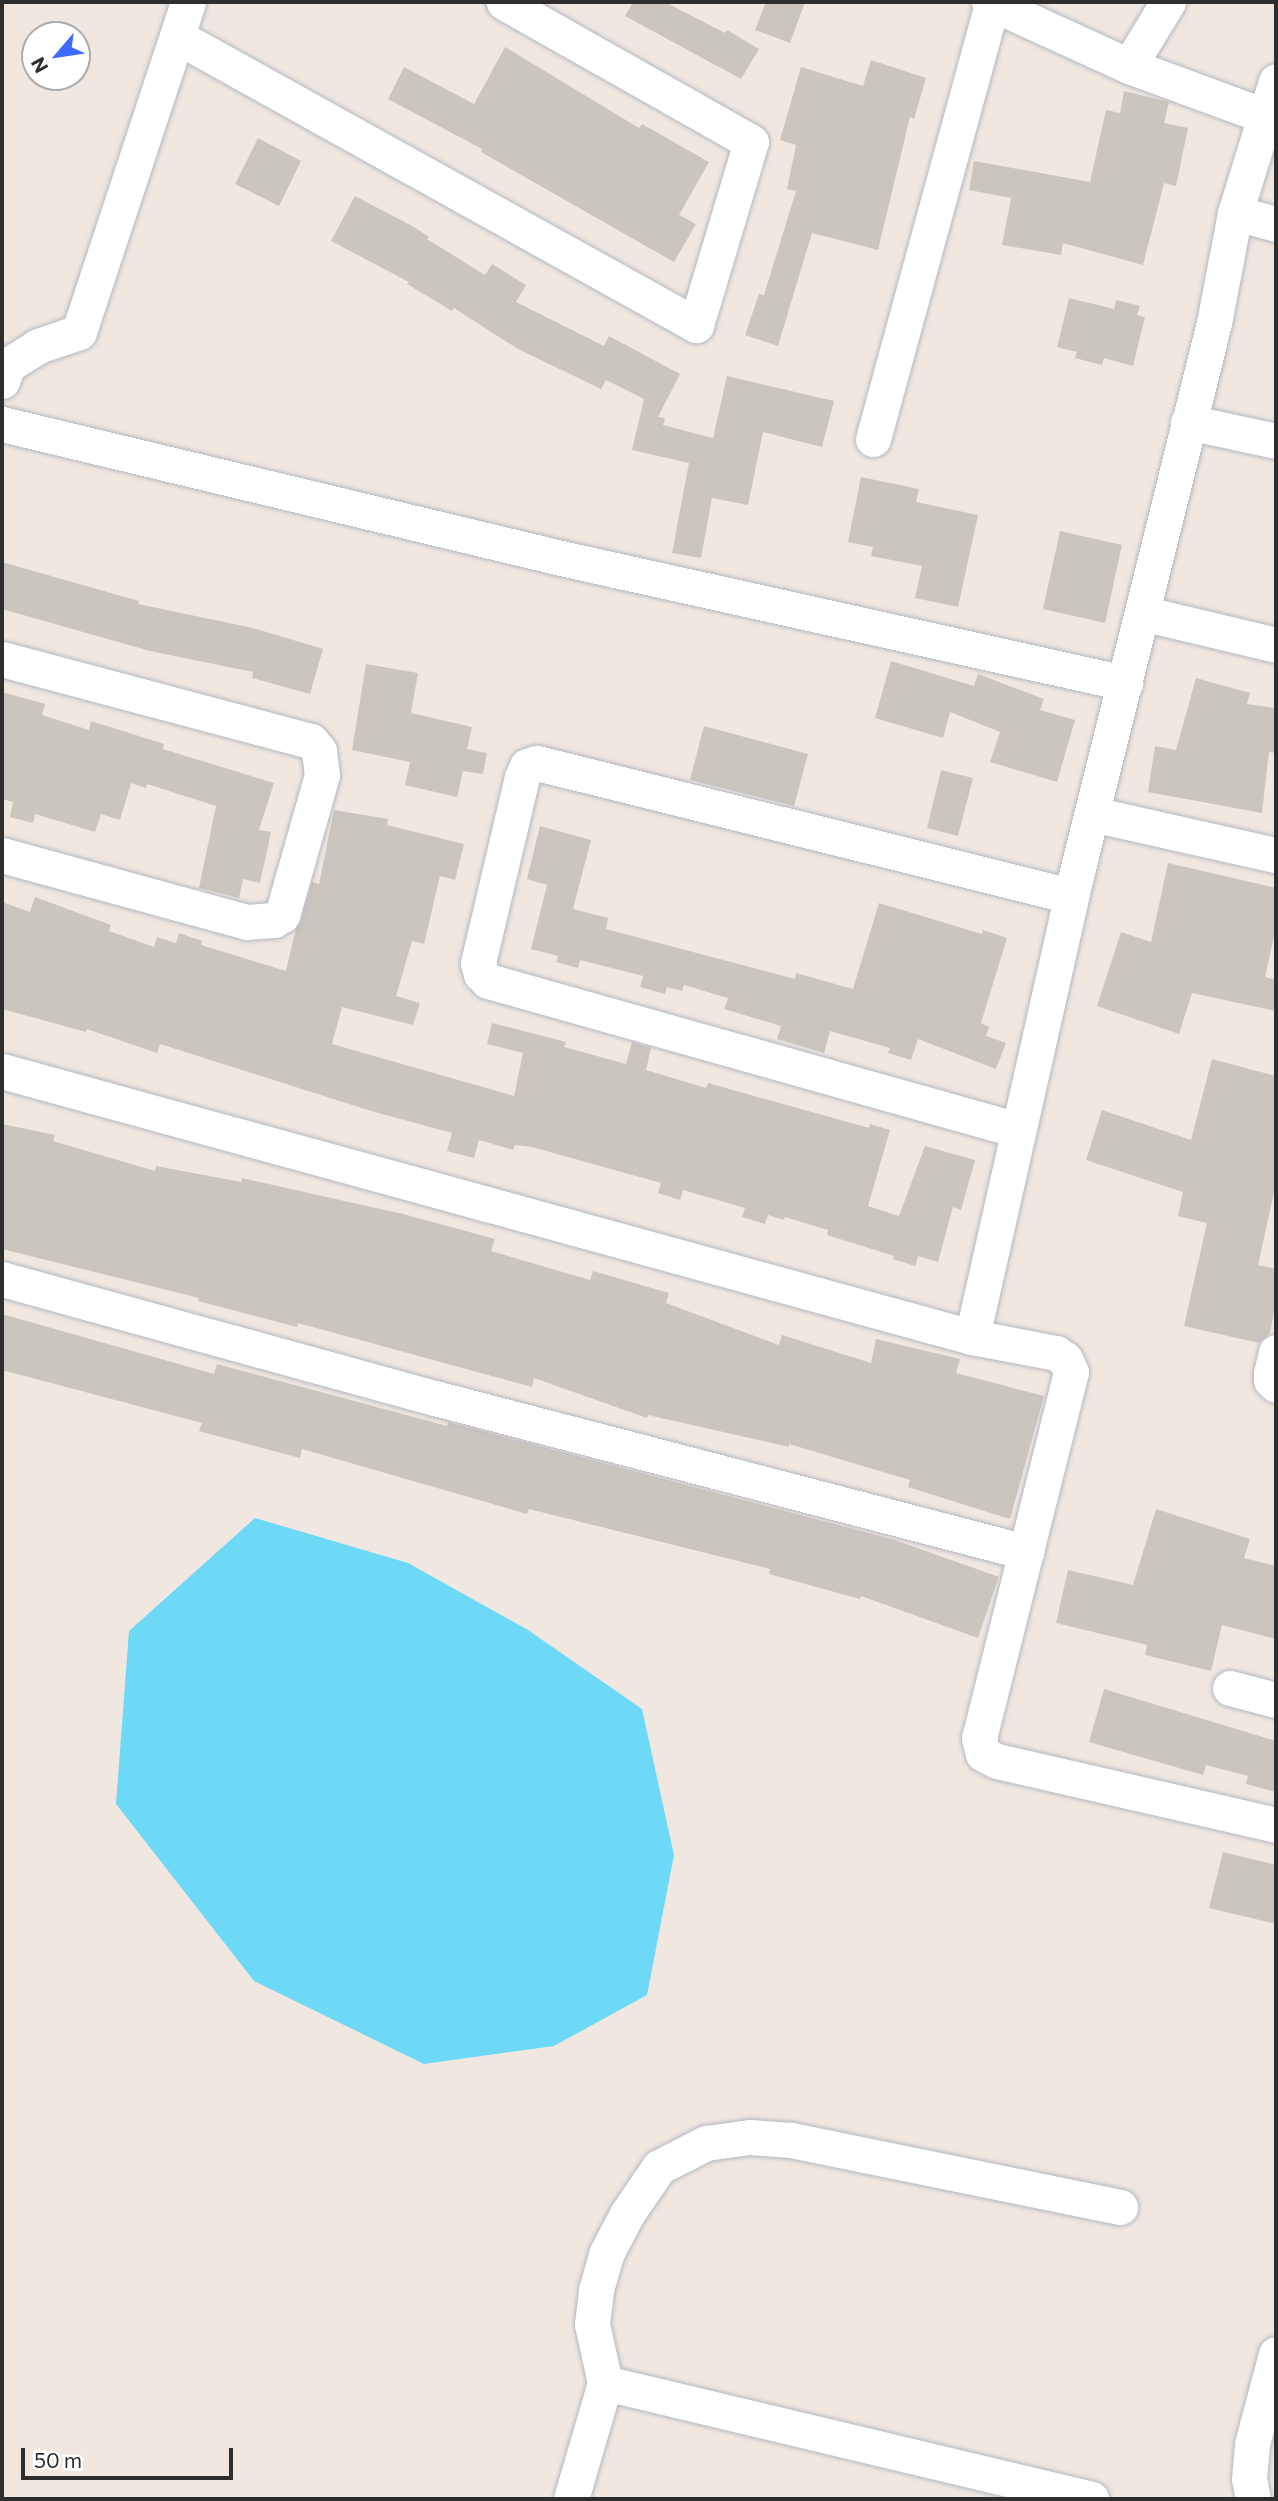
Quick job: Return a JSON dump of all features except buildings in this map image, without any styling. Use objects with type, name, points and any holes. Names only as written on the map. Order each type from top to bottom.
[{"type":"street","points":[[2,381],[8,365],[38,346],[79,331],[188,2]]},
{"type":"street","points":[[178,37],[696,326],[751,142],[505,2]]},
{"type":"street","points":[[1129,66],[1168,2]]},
{"type":"street","points":[[873,439],[991,3],[1129,66],[1265,116]]},
{"type":"street","points":[[972,1337],[1070,896],[1214,323],[1235,213],[1276,81]]},
{"type":"street","points":[[1235,213],[1276,224]]},
{"type":"street","points":[[1188,422],[1276,441]]},
{"type":"street","points":[[2,424],[548,555],[1125,683]]},
{"type":"street","points":[[1142,612],[1276,645]]},
{"type":"street","points":[[2,659],[311,741],[319,751],[322,775],[282,915],[274,920],[247,922],[2,855]]},
{"type":"street","points":[[1018,1130],[488,981],[481,974],[478,963],[522,776],[527,766],[537,763],[1070,896]]},
{"type":"street","points":[[1092,814],[1276,855]]},
{"type":"street","points":[[2,1071],[972,1337],[1056,1353],[1065,1359],[1071,1372],[979,1738],[983,1754],[997,1761],[1276,1825]]},
{"type":"street","points":[[2,1279],[435,1398],[1026,1552]]},
{"type":"street","points":[[1276,1352],[1271,1373],[1271,1380],[1276,1385]]},
{"type":"street","points":[[1230,1688],[1276,1700]]},
{"type":"street","points":[[571,2499],[605,2383],[593,2324],[596,2290],[606,2254],[627,2214],[659,2167],[706,2143],[750,2137],[791,2140],[1120,2207]]},
{"type":"street","points":[[1253,2499],[1249,2479],[1252,2444],[1276,2354]]},
{"type":"street","points":[[605,2383],[1091,2499]]},
{"type":"water","points":[[255,1518],[408,1563],[528,1630],[642,1709],[674,1855],[647,1995],[554,2046],[424,2064],[254,1981],[116,1804],[129,1631]]}]
